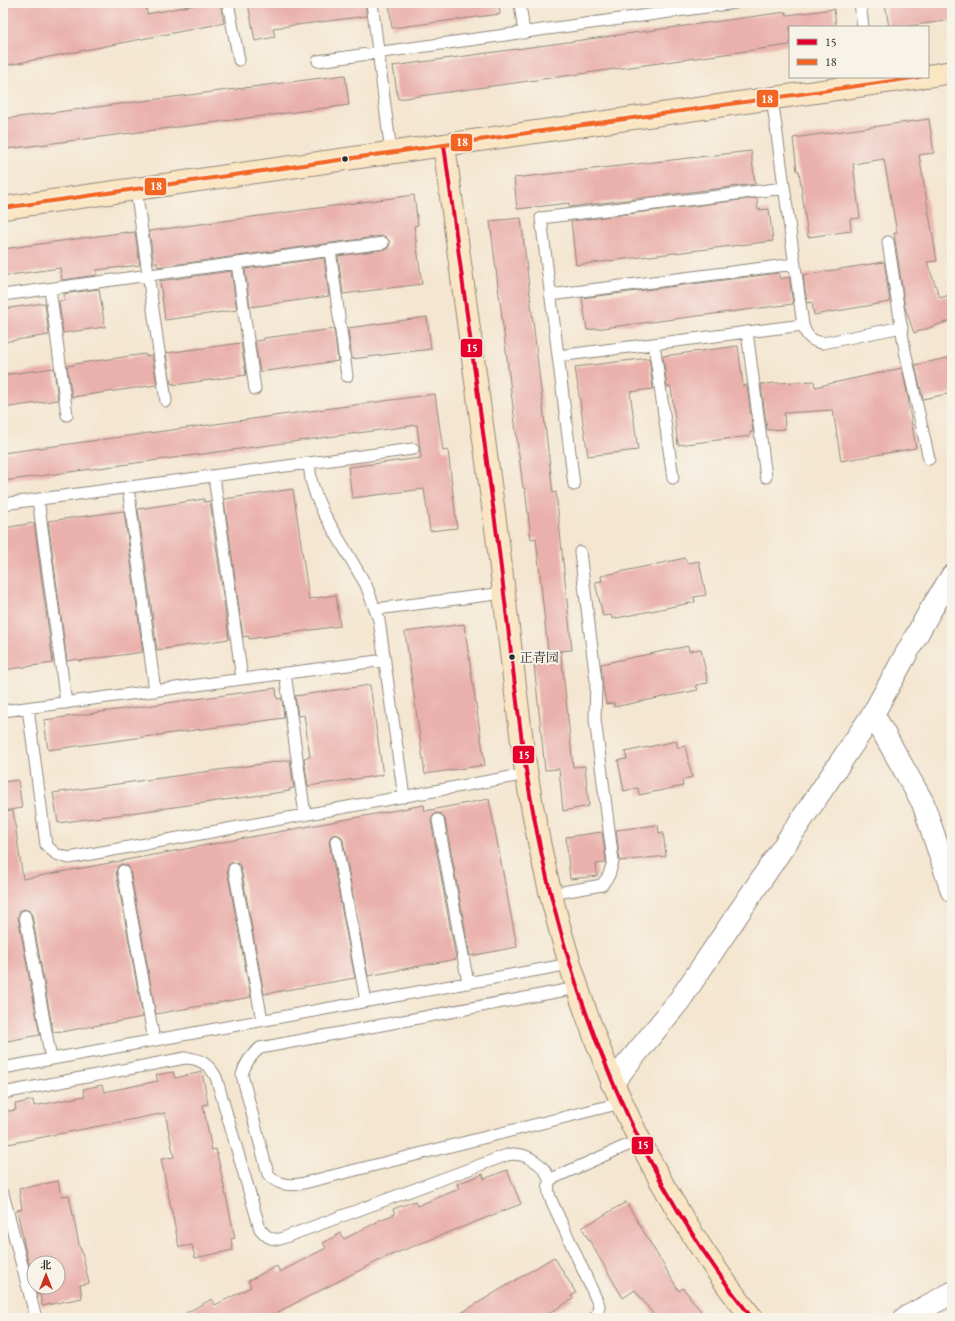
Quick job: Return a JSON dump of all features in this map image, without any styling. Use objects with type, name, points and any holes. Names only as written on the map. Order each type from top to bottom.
[{"type":"street","points":[[929,76],[952,72]]},
{"type":"street","points":[[3,208],[772,98],[871,80],[904,78]]},
{"type":"street","points":[[444,145],[527,774],[551,894],[577,988],[597,1045],[621,1103],[665,1190],[694,1239],[726,1286],[752,1318]]},
{"type":"street","points":[[612,1083],[680,1001],[874,714],[930,611],[952,576]]},
{"type":"street","points":[[874,714],[923,803],[952,891]]},
{"type":"street","points":[[905,1318],[952,1293]]},
{"type":"lane","points":[[228,3],[239,60]]},
{"type":"lane","points":[[372,3],[391,153]]},
{"type":"lane","points":[[520,3],[524,32]]},
{"type":"lane","points":[[318,61],[524,32],[670,7],[735,3]]},
{"type":"lane","points":[[860,3],[863,26]]},
{"type":"lane","points":[[772,98],[803,325],[806,335],[812,340],[823,343],[902,327]]},
{"type":"lane","points":[[574,485],[541,218],[784,188]]},
{"type":"lane","points":[[136,189],[166,402]]},
{"type":"lane","points":[[888,242],[906,351],[929,459]]},
{"type":"lane","points":[[3,295],[383,243]]},
{"type":"lane","points":[[330,250],[347,376]]},
{"type":"lane","points":[[237,263],[255,389]]},
{"type":"lane","points":[[550,295],[795,264]]},
{"type":"lane","points":[[50,289],[67,415]]},
{"type":"lane","points":[[558,356],[803,325]]},
{"type":"lane","points":[[747,332],[766,477]]},
{"type":"lane","points":[[654,344],[673,478]]},
{"type":"lane","points":[[3,504],[413,449]]},
{"type":"lane","points":[[309,463],[311,480],[322,512],[366,584],[376,609],[385,660],[404,797]]},
{"type":"lane","points":[[214,476],[242,679]]},
{"type":"lane","points":[[128,487],[156,691]]},
{"type":"lane","points":[[38,500],[66,702]]},
{"type":"lane","points":[[551,894],[602,884],[609,875],[613,861],[595,719],[596,681],[580,552]]},
{"type":"lane","points":[[376,609],[504,593]]},
{"type":"lane","points":[[3,711],[385,660]]},
{"type":"lane","points":[[286,673],[305,814]]},
{"type":"lane","points":[[28,708],[46,845],[50,851],[62,857],[69,858],[527,774]]},
{"type":"lane","points":[[438,820],[468,982]]},
{"type":"lane","points":[[336,842],[366,1001]]},
{"type":"lane","points":[[234,869],[262,1020]]},
{"type":"lane","points":[[122,871],[154,1040]]},
{"type":"lane","points":[[25,916],[51,1059]]},
{"type":"lane","points":[[3,1068],[570,964]]},
{"type":"lane","points":[[577,988],[260,1048],[248,1060],[242,1075],[268,1174],[278,1182],[284,1184],[300,1184],[621,1103]]},
{"type":"lane","points":[[3,1093],[185,1058],[193,1058],[201,1061],[212,1070],[216,1077],[260,1229],[266,1237],[275,1240],[280,1240],[513,1154],[525,1156],[542,1167],[548,1180],[549,1193],[552,1202],[599,1305],[597,1316],[594,1318]]},
{"type":"lane","points":[[548,1180],[639,1140]]},
{"type":"lane","points":[[3,1194],[36,1318]]},
{"type":"building","points":[[3,3],[146,3],[147,14],[205,3],[220,3],[224,23],[3,66]]},
{"type":"building","points":[[248,3],[365,3],[367,16],[273,28],[275,37],[255,41]]},
{"type":"building","points":[[389,3],[499,3],[500,14],[392,28]]},
{"type":"building","points":[[885,3],[952,3],[952,20],[908,26],[889,26]]},
{"type":"building","points":[[834,9],[836,26],[789,26],[789,45],[398,99],[393,66],[786,12],[787,15]]},
{"type":"building","points":[[345,75],[349,105],[7,149],[3,119]]},
{"type":"building","points":[[929,119],[934,153],[919,155],[937,261],[927,262],[940,298],[952,294],[952,320],[914,333],[905,308],[894,233],[897,233],[884,159],[853,164],[860,218],[850,219],[851,231],[808,237],[793,138]]},
{"type":"building","points":[[751,151],[755,184],[569,207],[569,203],[517,209],[514,178]]},
{"type":"building","points":[[414,195],[418,225],[414,226],[422,284],[343,294],[338,256],[387,249],[390,242],[386,237],[382,236],[158,267],[157,262],[154,263],[149,231]]},
{"type":"building","points":[[757,198],[758,210],[769,209],[773,241],[576,265],[571,221]]},
{"type":"building","points":[[521,218],[553,493],[556,492],[572,650],[548,652],[536,538],[531,539],[525,488],[523,488],[490,221]]},
{"type":"building","points":[[135,232],[140,265],[97,270],[97,275],[62,280],[60,268],[3,276],[3,249]]},
{"type":"building","points":[[324,258],[329,296],[250,307],[245,269]]},
{"type":"building","points":[[884,262],[890,302],[814,315],[812,302],[807,303],[803,275]]},
{"type":"building","points":[[231,271],[237,310],[165,320],[160,281]]},
{"type":"building","points":[[779,273],[780,279],[789,277],[793,304],[587,330],[582,298]]},
{"type":"building","points":[[99,289],[105,327],[63,333],[59,301],[65,300],[64,294]]},
{"type":"building","points":[[45,303],[49,335],[3,342],[3,309]]},
{"type":"building","points":[[427,317],[431,349],[352,359],[348,328]]},
{"type":"building","points":[[334,329],[338,361],[260,372],[255,341],[264,340],[264,338]]},
{"type":"building","points":[[241,343],[246,375],[174,385],[174,383],[171,384],[166,353]]},
{"type":"building","points":[[738,346],[743,386],[747,385],[753,432],[750,432],[750,436],[678,445],[671,387],[667,387],[663,356]]},
{"type":"building","points":[[145,354],[146,356],[152,355],[157,385],[72,397],[67,366]]},
{"type":"building","points":[[952,357],[952,393],[923,399],[915,365]]},
{"type":"building","points":[[649,358],[653,389],[630,392],[638,450],[588,456],[575,367]]},
{"type":"building","points":[[54,368],[58,400],[3,408],[3,375]]},
{"type":"building","points":[[902,368],[916,448],[841,461],[833,410],[784,413],[785,429],[767,430],[761,384],[814,381],[815,387]]},
{"type":"building","points":[[435,394],[443,451],[448,450],[457,528],[430,531],[424,489],[352,498],[348,467],[421,458],[417,425],[3,481],[3,453]]},
{"type":"building","points":[[293,489],[309,599],[336,595],[340,626],[249,639],[249,636],[243,637],[224,499]]},
{"type":"building","points":[[204,499],[204,502],[210,501],[229,639],[157,650],[138,509]]},
{"type":"building","points":[[124,511],[143,652],[78,661],[78,659],[67,661],[48,521]]},
{"type":"building","points":[[34,523],[53,663],[3,670],[3,528]]},
{"type":"building","points":[[685,558],[687,563],[699,561],[706,595],[694,597],[695,602],[612,619],[611,615],[603,616],[595,582],[602,581],[601,576]]},
{"type":"building","points":[[464,624],[485,765],[425,774],[405,632]]},
{"type":"building","points":[[688,646],[689,651],[701,649],[708,683],[696,685],[698,690],[614,707],[614,703],[606,704],[601,664]]},
{"type":"building","points":[[561,651],[573,767],[585,766],[589,806],[563,811],[559,769],[545,770],[533,654]]},
{"type":"building","points":[[370,685],[383,775],[308,786],[304,758],[310,757],[307,735],[304,715],[298,716],[295,696]]},
{"type":"building","points":[[276,688],[277,699],[282,698],[284,718],[48,750],[44,720]]},
{"type":"building","points":[[676,741],[678,748],[685,746],[692,777],[682,780],[683,786],[639,795],[638,788],[624,791],[618,760],[627,759],[625,752]]},
{"type":"building","points":[[290,760],[294,788],[289,789],[290,791],[58,823],[53,793]]},
{"type":"building","points":[[18,780],[22,808],[3,811],[3,782]]},
{"type":"building","points":[[489,799],[517,947],[470,956],[445,819],[441,814],[436,813],[432,817],[431,821],[456,959],[368,976],[343,840],[341,836],[335,834],[331,836],[329,842],[355,978],[264,994],[241,868],[239,864],[233,862],[229,864],[227,870],[251,997],[156,1014],[130,870],[128,866],[122,864],[118,866],[116,872],[143,1017],[61,1032],[53,1032],[32,915],[30,911],[24,909],[20,911],[18,917],[40,1035],[7,1041],[6,1036],[3,1037],[3,812],[13,811],[23,879],[424,805],[425,811]]},
{"type":"building","points":[[658,825],[659,833],[663,832],[666,856],[620,861],[616,830]]},
{"type":"building","points":[[602,832],[606,860],[605,863],[596,864],[597,876],[570,879],[566,837]]},
{"type":"building","points":[[173,1072],[175,1078],[202,1072],[208,1104],[203,1105],[212,1150],[216,1149],[235,1238],[231,1239],[233,1250],[195,1258],[192,1245],[179,1247],[161,1159],[174,1157],[165,1113],[3,1145],[3,1112],[16,1110],[15,1104],[33,1100],[34,1106],[85,1096],[83,1089],[102,1085],[104,1092],[158,1081],[156,1075]]},
{"type":"building","points":[[507,1170],[521,1204],[386,1257],[266,1318],[177,1318],[212,1299],[215,1305],[251,1287],[248,1281],[277,1266],[280,1272],[326,1248],[323,1243],[341,1233],[344,1239],[377,1221],[395,1214],[393,1209],[415,1201],[417,1206],[459,1189],[457,1184],[483,1174],[484,1179]]},
{"type":"building","points":[[58,1181],[61,1196],[69,1195],[80,1249],[89,1283],[80,1285],[82,1298],[42,1306],[40,1295],[66,1295],[66,1255],[27,1255],[17,1210],[22,1209],[19,1189]]},
{"type":"building","points":[[626,1202],[679,1291],[683,1288],[706,1318],[656,1318],[635,1290],[623,1298],[582,1228]]},
{"type":"building","points":[[554,1257],[576,1293],[571,1296],[573,1299],[541,1318],[453,1318]]},
{"type":"transit line","name":"18","points":[[3,208],[913,78]]},
{"type":"transit line","name":"15","points":[[444,145],[492,493],[525,764],[538,839],[556,913],[577,986],[602,1056],[632,1125],[667,1192],[707,1256],[752,1318]]},
{"type":"place","name":"正青园","points":[[512,657]]}]
